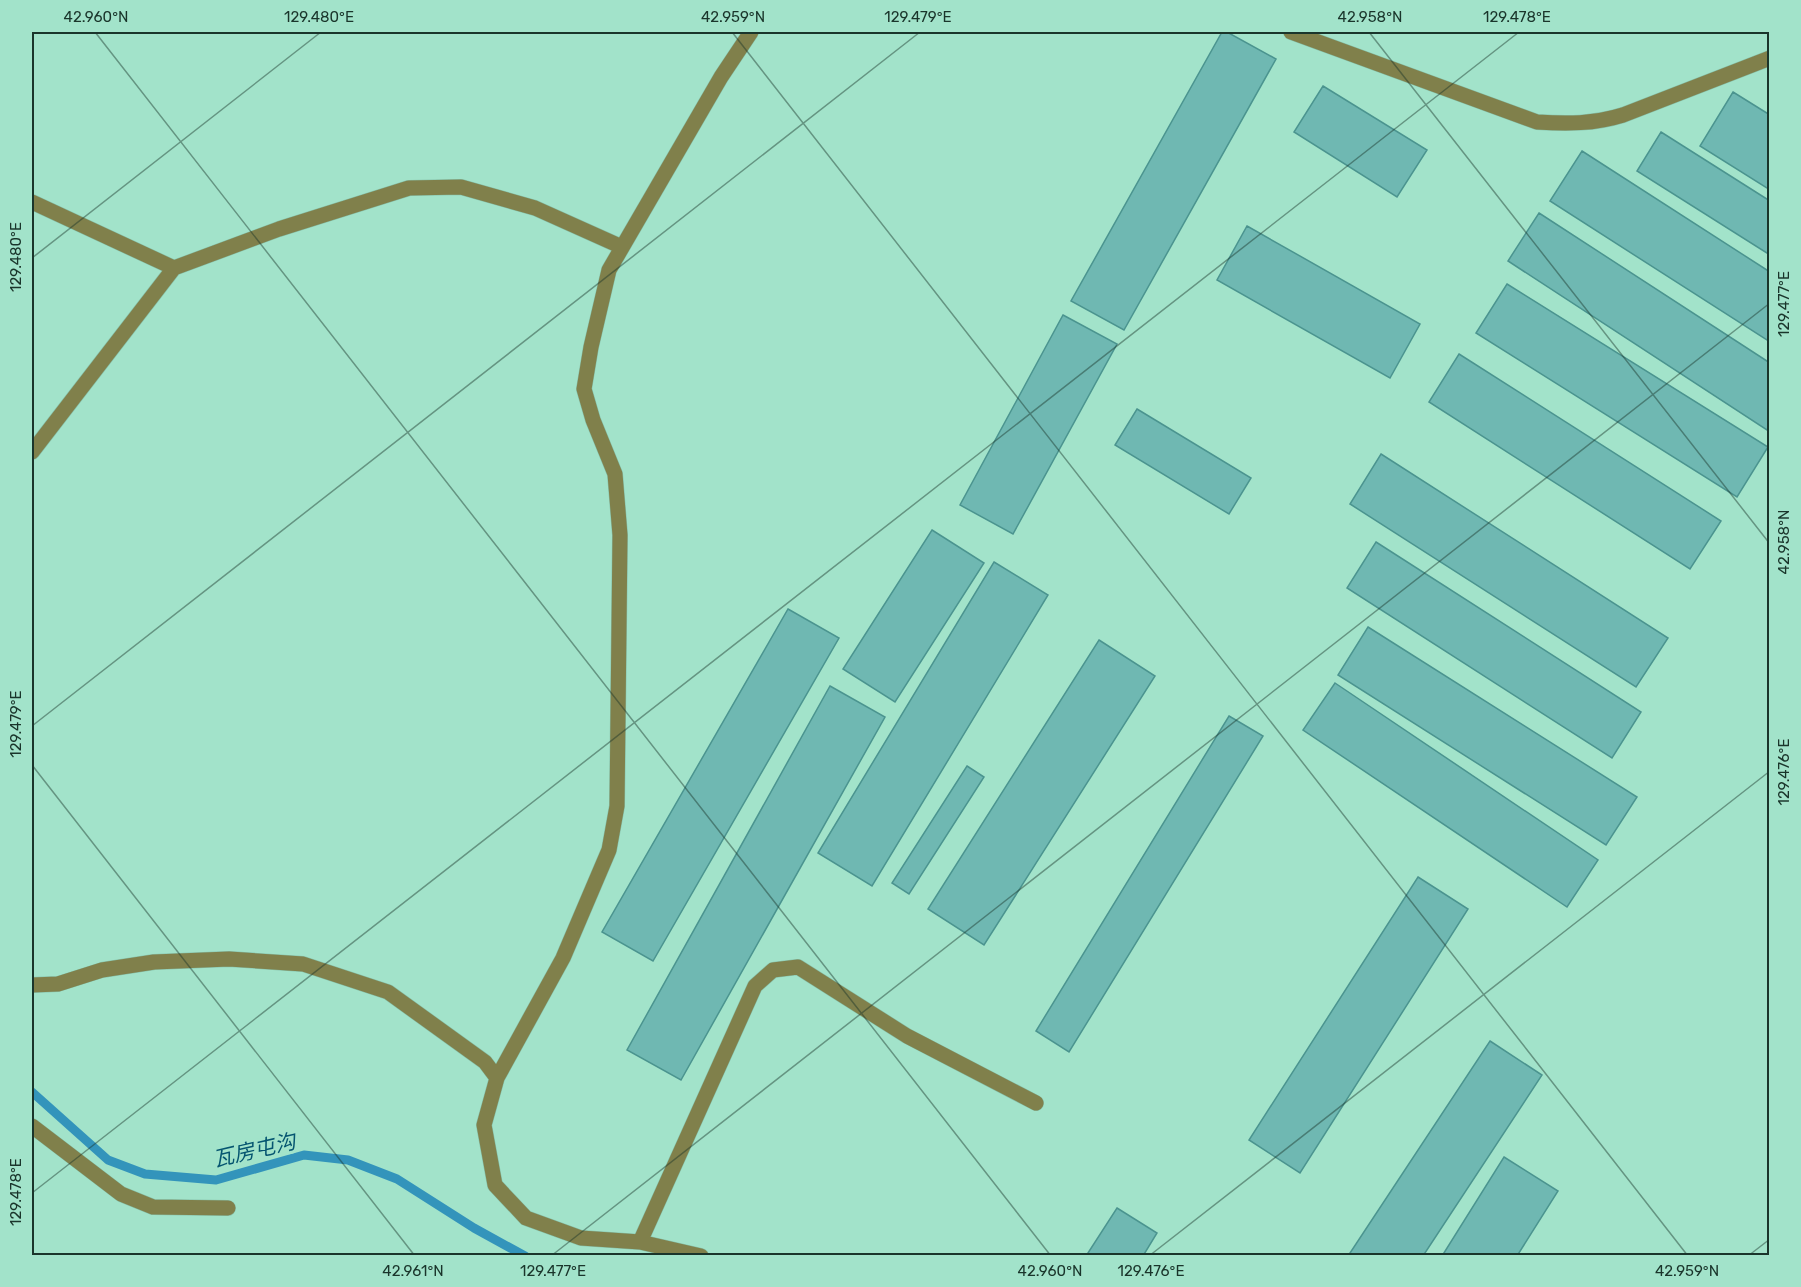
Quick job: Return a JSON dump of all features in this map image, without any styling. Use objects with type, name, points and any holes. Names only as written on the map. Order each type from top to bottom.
[{"type":"street","points":[[701,1256],[640,1242],[581,1238],[526,1218],[495,1185],[484,1125],[497,1078],[563,958],[609,850],[617,806],[620,535],[615,474],[593,420],[584,390],[591,347],[609,270],[721,77],[751,32]]},
{"type":"street","points":[[1291,32],[1537,122],[1572,124],[1603,121],[1623,115],[1770,57]]},
{"type":"street","points":[[32,452],[174,268],[279,229],[409,188],[461,187],[535,208],[622,247]]},
{"type":"street","points":[[32,202],[174,268]]},
{"type":"street","points":[[32,985],[58,984],[102,970],[154,962],[229,959],[303,964],[388,992],[485,1062],[497,1078]]},
{"type":"street","points":[[640,1242],[756,986],[773,970],[798,968],[907,1036],[1036,1103]]},
{"type":"street","points":[[32,1126],[121,1194],[153,1207],[228,1208]]},
{"type":"building","points":[[1222,32],[1227,32],[1276,59],[1124,330],[1071,301]]},
{"type":"building","points":[[1323,86],[1427,150],[1397,197],[1294,132]]},
{"type":"building","points":[[1733,92],[1770,115],[1770,190],[1700,146]]},
{"type":"building","points":[[1661,132],[1770,201],[1770,255],[1637,171]]},
{"type":"building","points":[[1582,151],[1770,272],[1770,342],[1550,201]]},
{"type":"building","points":[[1539,213],[1770,363],[1770,426],[1767,430],[1508,261]]},
{"type":"building","points":[[1247,226],[1420,324],[1390,378],[1217,280]]},
{"type":"building","points":[[1507,284],[1768,447],[1737,497],[1476,333]]},
{"type":"building","points":[[1063,315],[1117,344],[1013,534],[960,505]]},
{"type":"building","points":[[1459,354],[1721,521],[1690,569],[1429,402]]},
{"type":"building","points":[[1137,409],[1251,478],[1229,514],[1115,445]]},
{"type":"building","points":[[1381,454],[1668,638],[1636,687],[1350,504]]},
{"type":"building","points":[[932,530],[984,563],[895,702],[843,669]]},
{"type":"building","points":[[1376,542],[1641,712],[1612,758],[1347,588]]},
{"type":"building","points":[[994,562],[1048,595],[872,886],[818,853]]},
{"type":"building","points":[[788,609],[839,638],[653,961],[602,932]]},
{"type":"building","points":[[1368,627],[1637,797],[1606,845],[1338,675]]},
{"type":"building","points":[[1099,640],[1155,676],[984,945],[928,909]]},
{"type":"building","points":[[1335,683],[1598,860],[1567,907],[1303,730]]},
{"type":"building","points":[[830,686],[885,717],[681,1080],[627,1050]]},
{"type":"building","points":[[1229,716],[1263,736],[1069,1052],[1036,1031]]},
{"type":"building","points":[[967,766],[984,777],[909,894],[892,883]]},
{"type":"building","points":[[1418,877],[1468,909],[1300,1173],[1249,1140]]},
{"type":"building","points":[[1490,1041],[1542,1075],[1423,1256],[1348,1256]]},
{"type":"building","points":[[1504,1157],[1558,1191],[1517,1256],[1442,1256]]},
{"type":"building","points":[[1117,1208],[1157,1233],[1143,1256],[1086,1256]]},
{"type":"waterway","name":"瓦房屯沟","points":[[32,1092],[108,1160],[145,1174],[216,1180],[304,1155],[348,1160],[397,1179],[474,1228],[525,1256]]}]
